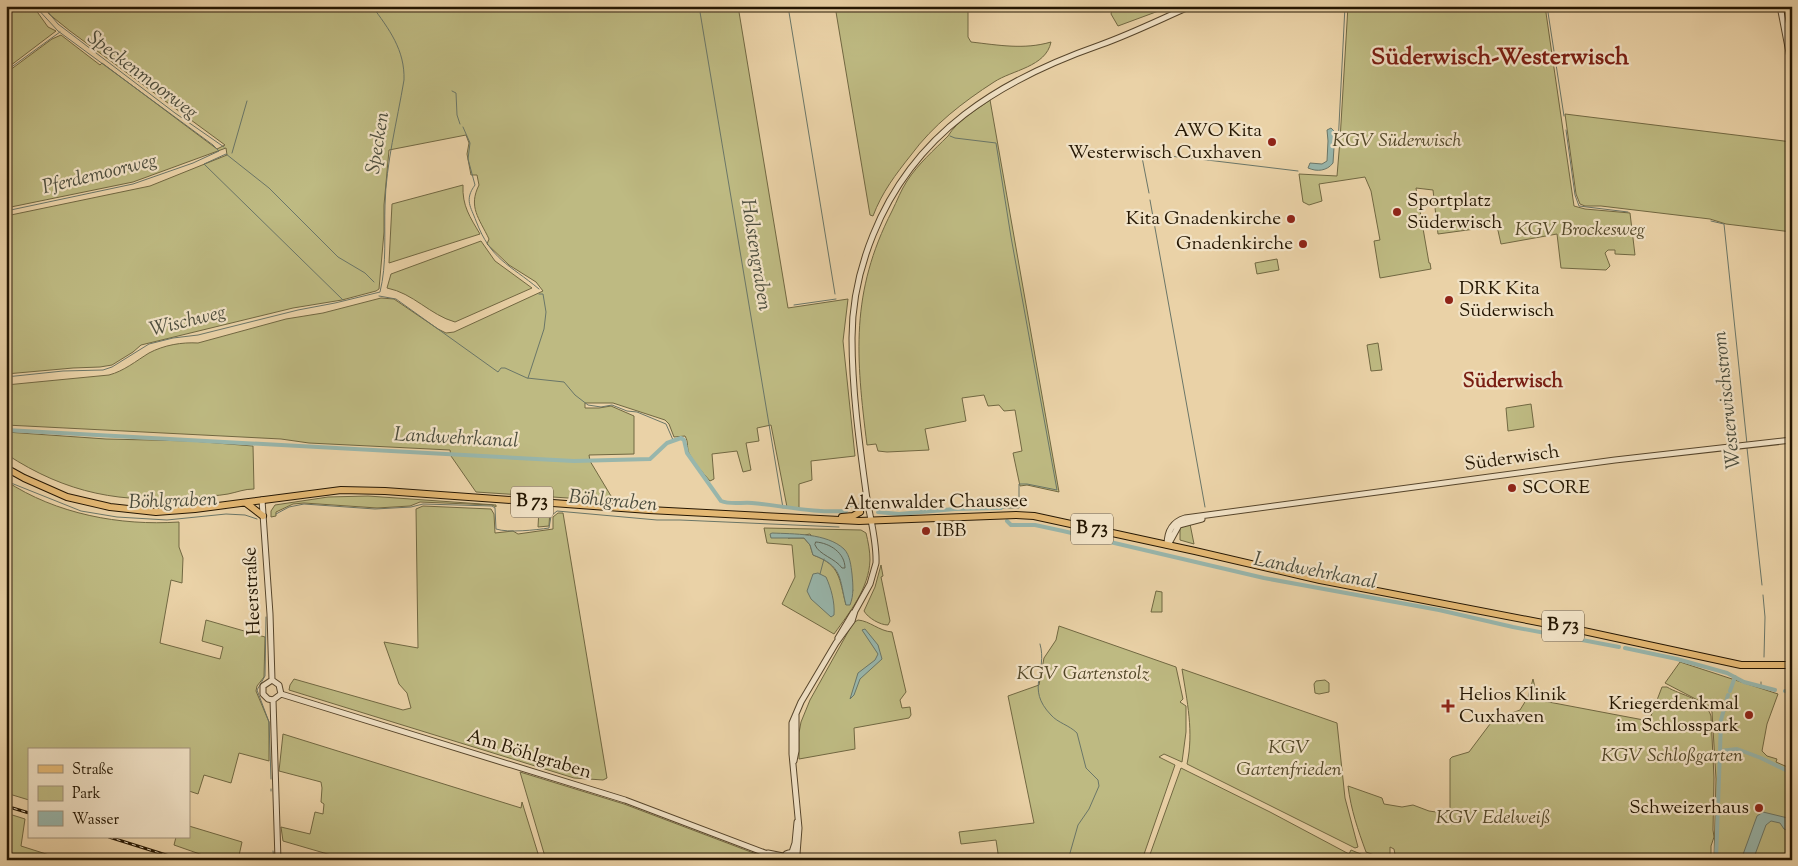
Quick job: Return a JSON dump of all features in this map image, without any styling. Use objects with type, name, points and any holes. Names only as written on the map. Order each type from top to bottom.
[{"type":"main road","name":"Altenwalder Chaussee","points":[[6,468],[45,488],[74,499],[110,508],[156,512],[246,503],[341,490],[385,491],[639,509],[870,522],[1016,515],[1057,520],[1320,580],[1579,630],[1741,665],[1792,665]]},
{"type":"main road","points":[[246,503],[263,516]]},
{"type":"main road","name":"Altenwalder Chaussee","points":[[820,519],[849,517],[860,512]]},
{"type":"street","points":[[781,858],[796,855],[799,835],[794,762],[796,751],[796,715],[801,702],[852,620],[870,584],[876,563],[876,550],[866,492],[853,370],[852,337],[854,306],[860,272],[879,219],[897,186],[918,158],[937,136],[968,110],[1023,77],[1070,55],[1191,6]]},
{"type":"street","points":[[1780,6],[1792,68]]},
{"type":"street","name":"Süderwisch","points":[[1167,545],[1167,536],[1171,526],[1179,519],[1510,474],[1746,444],[1792,440]]},
{"type":"street","points":[[860,512],[866,492]]},
{"type":"street","name":"Heerstraße","points":[[262,500],[270,614],[272,680],[263,686],[262,691],[265,697],[273,700],[278,860]]},
{"type":"street","points":[[272,680],[279,685],[282,694],[273,700]]},
{"type":"street","name":"Am Böhlgraben","points":[[282,694],[625,800],[781,858]]},
{"type":"green space","points":[[6,6],[33,6],[48,27],[56,31],[6,69]]},
{"type":"green space","points":[[44,6],[738,6],[788,308],[848,299],[843,341],[855,456],[811,461],[812,480],[799,484],[799,508],[787,507],[771,425],[757,428],[759,441],[746,443],[751,470],[743,472],[737,451],[712,454],[714,479],[710,481],[690,455],[685,436],[674,437],[669,424],[665,420],[613,403],[585,403],[585,408],[611,406],[634,416],[634,454],[589,455],[590,461],[614,501],[476,492],[451,456],[450,450],[6,425],[6,385],[109,375],[155,350],[167,346],[198,343],[286,319],[323,313],[381,298],[394,299],[438,329],[446,333],[454,332],[543,291],[536,282],[509,265],[487,244],[489,239],[476,212],[475,200],[479,185],[477,175],[471,175],[467,154],[469,143],[466,135],[389,150],[379,289],[376,291],[342,300],[293,308],[141,345],[112,365],[6,374],[6,216],[150,186],[227,155],[226,148],[133,182],[6,208],[6,73],[52,39],[61,35],[100,65],[102,63],[217,149],[225,145],[70,31],[49,14]]},
{"type":"green space","points":[[835,6],[968,6],[968,37],[971,42],[1031,46],[1051,42],[1043,57],[1027,67],[994,82],[960,106],[939,124],[920,144],[895,176],[885,191],[873,216],[870,215]]},
{"type":"green space","points":[[1113,6],[1172,6],[1118,26],[1111,14]]},
{"type":"green space","points":[[1348,6],[1545,6],[1574,206],[1585,209],[1630,213],[1635,255],[1615,254],[1615,250],[1608,250],[1605,253],[1610,266],[1606,270],[1561,268],[1557,234],[1501,244],[1497,226],[1438,234],[1433,190],[1416,188],[1431,269],[1380,278],[1374,241],[1380,240],[1371,191],[1365,177],[1319,184],[1322,201],[1309,205],[1303,202],[1299,174],[1337,176]]},
{"type":"green space","points":[[990,100],[1059,492],[1027,485],[1020,486],[1013,453],[1022,451],[1015,410],[1004,411],[999,405],[988,406],[984,395],[962,398],[966,421],[925,429],[929,450],[887,452],[878,451],[876,444],[867,445],[860,383],[860,326],[863,298],[878,241],[903,188],[916,169],[956,125]]},
{"type":"green space","points":[[1565,114],[1792,142],[1792,232],[1726,224],[1710,219],[1580,204],[1576,194]]},
{"type":"green space","points":[[463,185],[465,205],[480,234],[389,263],[392,204]]},
{"type":"green space","points":[[481,241],[495,261],[532,288],[455,322],[437,314],[405,294],[387,288],[391,274]]},
{"type":"green space","points":[[1277,259],[1279,270],[1257,274],[1255,263]]},
{"type":"green space","points":[[1378,343],[1382,370],[1371,371],[1367,345]]},
{"type":"green space","points":[[1531,404],[1534,427],[1508,431],[1506,408]]},
{"type":"green space","points":[[6,432],[106,439],[192,441],[253,446],[254,489],[220,495],[168,499],[119,497],[96,493],[51,479],[6,454]]},
{"type":"green space","points":[[6,481],[46,502],[67,510],[134,522],[179,522],[179,547],[183,558],[182,583],[171,580],[160,643],[220,659],[223,647],[202,641],[206,620],[265,637],[264,677],[257,686],[256,691],[269,722],[269,761],[239,753],[231,783],[204,775],[198,794],[190,791],[190,748],[28,748],[28,800],[6,793]]},
{"type":"green space","points":[[368,496],[496,505],[496,507],[492,505],[420,502],[410,506],[377,508],[304,503],[293,504],[276,512],[276,516],[271,517],[271,511],[275,505],[328,497]]},
{"type":"green space","points":[[423,506],[491,509],[494,514],[495,533],[513,531],[518,534],[553,529],[553,517],[558,513],[563,513],[607,778],[603,780],[574,778],[289,690],[294,679],[403,710],[411,708],[407,693],[399,684],[384,642],[418,648],[416,509]]},
{"type":"green space","points":[[539,509],[550,509],[549,526],[538,527]]},
{"type":"green space","points":[[1190,524],[1194,544],[1180,540],[1180,528]]},
{"type":"green space","points":[[764,528],[861,530],[866,533],[870,560],[866,580],[858,599],[834,634],[782,604],[795,577],[792,545],[767,543]],"holes":[[[810,534],[853,590],[846,605],[840,580],[834,568],[829,563],[813,555],[810,545],[804,538],[788,538]]]},
{"type":"green space","points":[[881,565],[883,576],[881,577],[890,621],[888,625],[874,621],[864,611],[875,587]]},
{"type":"green space","points":[[1156,591],[1162,592],[1162,612],[1151,612]]},
{"type":"green space","points":[[858,620],[892,632],[906,692],[900,700],[902,708],[910,707],[911,715],[909,718],[854,728],[855,749],[799,759],[801,722],[810,700],[853,623]]},
{"type":"green space","name":"KGV Gartenstolz","points":[[1059,626],[1176,667],[1183,699],[1180,702],[1186,706],[1186,732],[1182,762],[1164,754],[1159,757],[1175,765],[1142,860],[1040,860],[1039,855],[1034,860],[999,860],[996,840],[961,844],[959,832],[1034,823],[1008,696],[1039,685],[1044,658],[1056,640]]},
{"type":"green space","points":[[1680,662],[1778,694],[1767,724],[1762,751],[1767,756],[1777,759],[1776,762],[1792,769],[1792,860],[1714,860],[1716,779],[1712,712],[1709,706],[1665,683]]},
{"type":"green space","name":"KGV Gartenfrieden","points":[[1182,669],[1337,723],[1345,798],[1358,847],[1355,848],[1187,764],[1190,728]]},
{"type":"green space","points":[[1533,679],[1538,700],[1649,721],[1662,687],[1667,687],[1704,705],[1711,716],[1714,778],[1714,837],[1711,846],[1711,860],[1396,860],[1394,849],[1390,847],[1390,860],[1388,860],[1366,852],[1353,812],[1348,786],[1382,798],[1384,804],[1402,807],[1413,805],[1429,811],[1450,814],[1450,759],[1469,752],[1493,720],[1520,710],[1528,697]]},
{"type":"green space","points":[[1325,680],[1329,683],[1329,692],[1315,693],[1314,684],[1316,681]]},
{"type":"green space","points":[[283,734],[521,808],[522,802],[540,860],[330,860],[331,855],[283,841],[281,827],[310,834],[315,812],[323,814],[324,804],[321,802],[321,782],[279,771]]},
{"type":"green space","points":[[1181,768],[1349,854],[1351,850],[1375,860],[1148,860]]},
{"type":"green space","points":[[520,772],[624,804],[772,860],[546,860]]},
{"type":"green space","points":[[6,813],[25,819],[21,846],[65,860],[6,860]]},
{"type":"green space","points":[[190,826],[242,842],[238,860],[217,860],[174,845],[176,838],[190,838]]},
{"type":"water","points":[[1331,128],[1335,132],[1333,163],[1328,168],[1322,170],[1308,168],[1310,163],[1322,164],[1327,161],[1327,130]]},
{"type":"water","points":[[770,534],[819,537],[829,540],[844,549],[851,564],[853,594],[850,605],[846,605],[840,580],[835,569],[823,559],[813,555],[810,545],[804,538],[771,538]]},
{"type":"water","points":[[818,573],[826,577],[831,590],[834,615],[831,617],[811,599],[807,591],[813,574]]},
{"type":"water","points":[[865,629],[878,645],[882,659],[860,679],[854,695],[850,699],[858,673],[875,660],[878,654],[862,630]]},
{"type":"water","points":[[1763,812],[1792,819],[1792,832],[1784,829],[1780,823],[1771,821],[1766,825],[1753,860],[1741,860],[1757,816]]},
{"type":"waterway","name":"Speckenmoorweg","points":[[6,211],[133,184],[193,163],[219,151],[58,31],[35,6]]},
{"type":"waterway","points":[[43,6],[58,24],[175,113],[224,147]]},
{"type":"waterway","name":"Wischweg","points":[[6,377],[63,371],[103,370],[112,367],[149,344],[173,338],[198,335],[380,292],[384,260],[387,174],[404,80],[404,69],[395,40],[372,6]]},
{"type":"waterway","name":"Holstengraben","points":[[699,6],[783,508]]},
{"type":"waterway","points":[[788,6],[835,294]]},
{"type":"waterway","points":[[1338,145],[1345,6]]},
{"type":"waterway","name":"Westerwischstrom","points":[[1547,6],[1564,116]]},
{"type":"waterway","points":[[6,71],[60,32]]},
{"type":"waterway","points":[[452,91],[456,93],[457,115],[460,124]]},
{"type":"waterway","points":[[232,153],[247,101]]},
{"type":"waterway","points":[[463,127],[470,143],[468,159],[475,185],[469,199],[472,212],[482,234],[488,245],[502,260],[539,289]]},
{"type":"waterway","name":"Westerwischstrom","points":[[1566,130],[1575,195],[1579,206],[1628,212]]},
{"type":"waterway","points":[[950,136],[996,143],[1011,237],[1057,490],[1019,484],[1019,508],[1001,508]]},
{"type":"waterway","points":[[1119,150],[1178,157]]},
{"type":"waterway","points":[[1141,152],[1149,193]]},
{"type":"waterway","points":[[343,300],[204,164],[226,154],[269,188],[338,257],[365,273],[374,282]]},
{"type":"waterway","points":[[1182,157],[1298,171]]},
{"type":"waterway","points":[[1150,200],[1205,507]]},
{"type":"waterway","name":"Westerwischstrom","points":[[1711,221],[1724,224],[1747,444]]},
{"type":"waterway","points":[[528,378],[544,329],[546,312],[543,294],[539,294]]},
{"type":"waterway","name":"Wischweg","points":[[379,296],[396,299],[498,372],[501,368],[505,368],[527,378],[564,382],[575,395],[588,405],[601,407],[612,405],[627,411],[637,412],[666,424],[673,440]]},
{"type":"waterway","points":[[794,305],[836,299]]},
{"type":"waterway","name":"Landwehrkanal","points":[[6,430],[574,461],[650,459],[667,443],[681,438],[684,440],[687,453],[721,501],[822,511],[846,511],[850,504],[858,506]]},
{"type":"waterway","name":"Westerwischstrom","points":[[1747,448],[1762,585]]},
{"type":"waterway","name":"Böhlgraben","points":[[6,481],[81,511],[117,517],[167,520],[226,514],[245,515],[257,519]]},
{"type":"waterway","name":"Böhlgraben","points":[[276,514],[289,507],[304,504],[375,509],[411,507],[423,504],[492,506],[495,508],[496,529],[508,531],[549,528],[551,516],[557,511],[657,520],[839,527]]},
{"type":"waterway","name":"Landwehrkanal","points":[[878,512],[899,514],[955,509],[1001,508]]},
{"type":"waterway","name":"Landwehrkanal","points":[[1007,521],[1011,525],[1035,525],[1264,578],[1439,610],[1513,627],[1619,647]]},
{"type":"waterway","points":[[820,574],[824,559]]},
{"type":"waterway","name":"Westerwischstrom","points":[[1763,595],[1765,617],[1764,657]]},
{"type":"waterway","points":[[266,617],[265,676],[257,690],[269,722],[271,779]]},
{"type":"waterway","points":[[1040,644],[1042,654],[1038,688],[1039,696],[1043,705],[1054,718],[1077,733],[1086,768],[1098,780],[1099,786],[1089,809],[1078,825],[1068,860]]},
{"type":"waterway","name":"Landwehrkanal","points":[[1625,648],[1677,659],[1727,673],[1744,682],[1775,690]]},
{"type":"waterway","points":[[1730,691],[1735,677]]},
{"type":"waterway","name":"Landwehrkanal","points":[[1785,691],[1792,694]]},
{"type":"waterway","points":[[1728,695],[1721,720],[1720,751],[1737,749],[1792,773]]},
{"type":"waterway","points":[[1716,860],[1720,751]]},
{"type":"waterway","points":[[273,851],[274,860]]},
{"type":"railway","points":[[6,806],[28,813]]},
{"type":"railway","points":[[112,838],[182,860]]},
{"type":"place","name":"AWO Kita Westerwisch Cuxhaven","points":[[1272,142]]},
{"type":"place","name":"Sportplatz Süderwisch","points":[[1397,212]]},
{"type":"place","name":"Kita Gnadenkirche","points":[[1291,219]]},
{"type":"place","name":"Gnadenkirche","points":[[1303,244]]},
{"type":"place","name":"DRK Kita Süderwisch","points":[[1449,300]]},
{"type":"place","name":"SCORE","points":[[1512,488]]},
{"type":"place","name":"IBB","points":[[926,531]]},
{"type":"place","name":"Helios Klinik Cuxhaven","points":[[1448,706]]},
{"type":"place","name":"Kriegerdenkmal im Schlosspark","points":[[1749,715]]},
{"type":"place","name":"Schweizerhaus","points":[[1759,808]]},
{"type":"district","name":"Süderwisch-Westerwisch","points":[[1500,58]]},
{"type":"district","name":"Süderwisch","points":[[1513,382]]},
{"type":"park label","name":"KGV Süderwisch","points":[[1397,141]]},
{"type":"park label","name":"KGV Brockesweg","points":[[1580,230]]},
{"type":"park label","name":"KGV Schloßgarten","points":[[1672,756]]},
{"type":"park label","name":"KGV Edelweiß","points":[[1493,818]]},
{"type":"water label","name":"Specken","points":[[379,143]]},
{"type":"water label","name":"Pferdemoorweg","points":[[100,175]]}]
